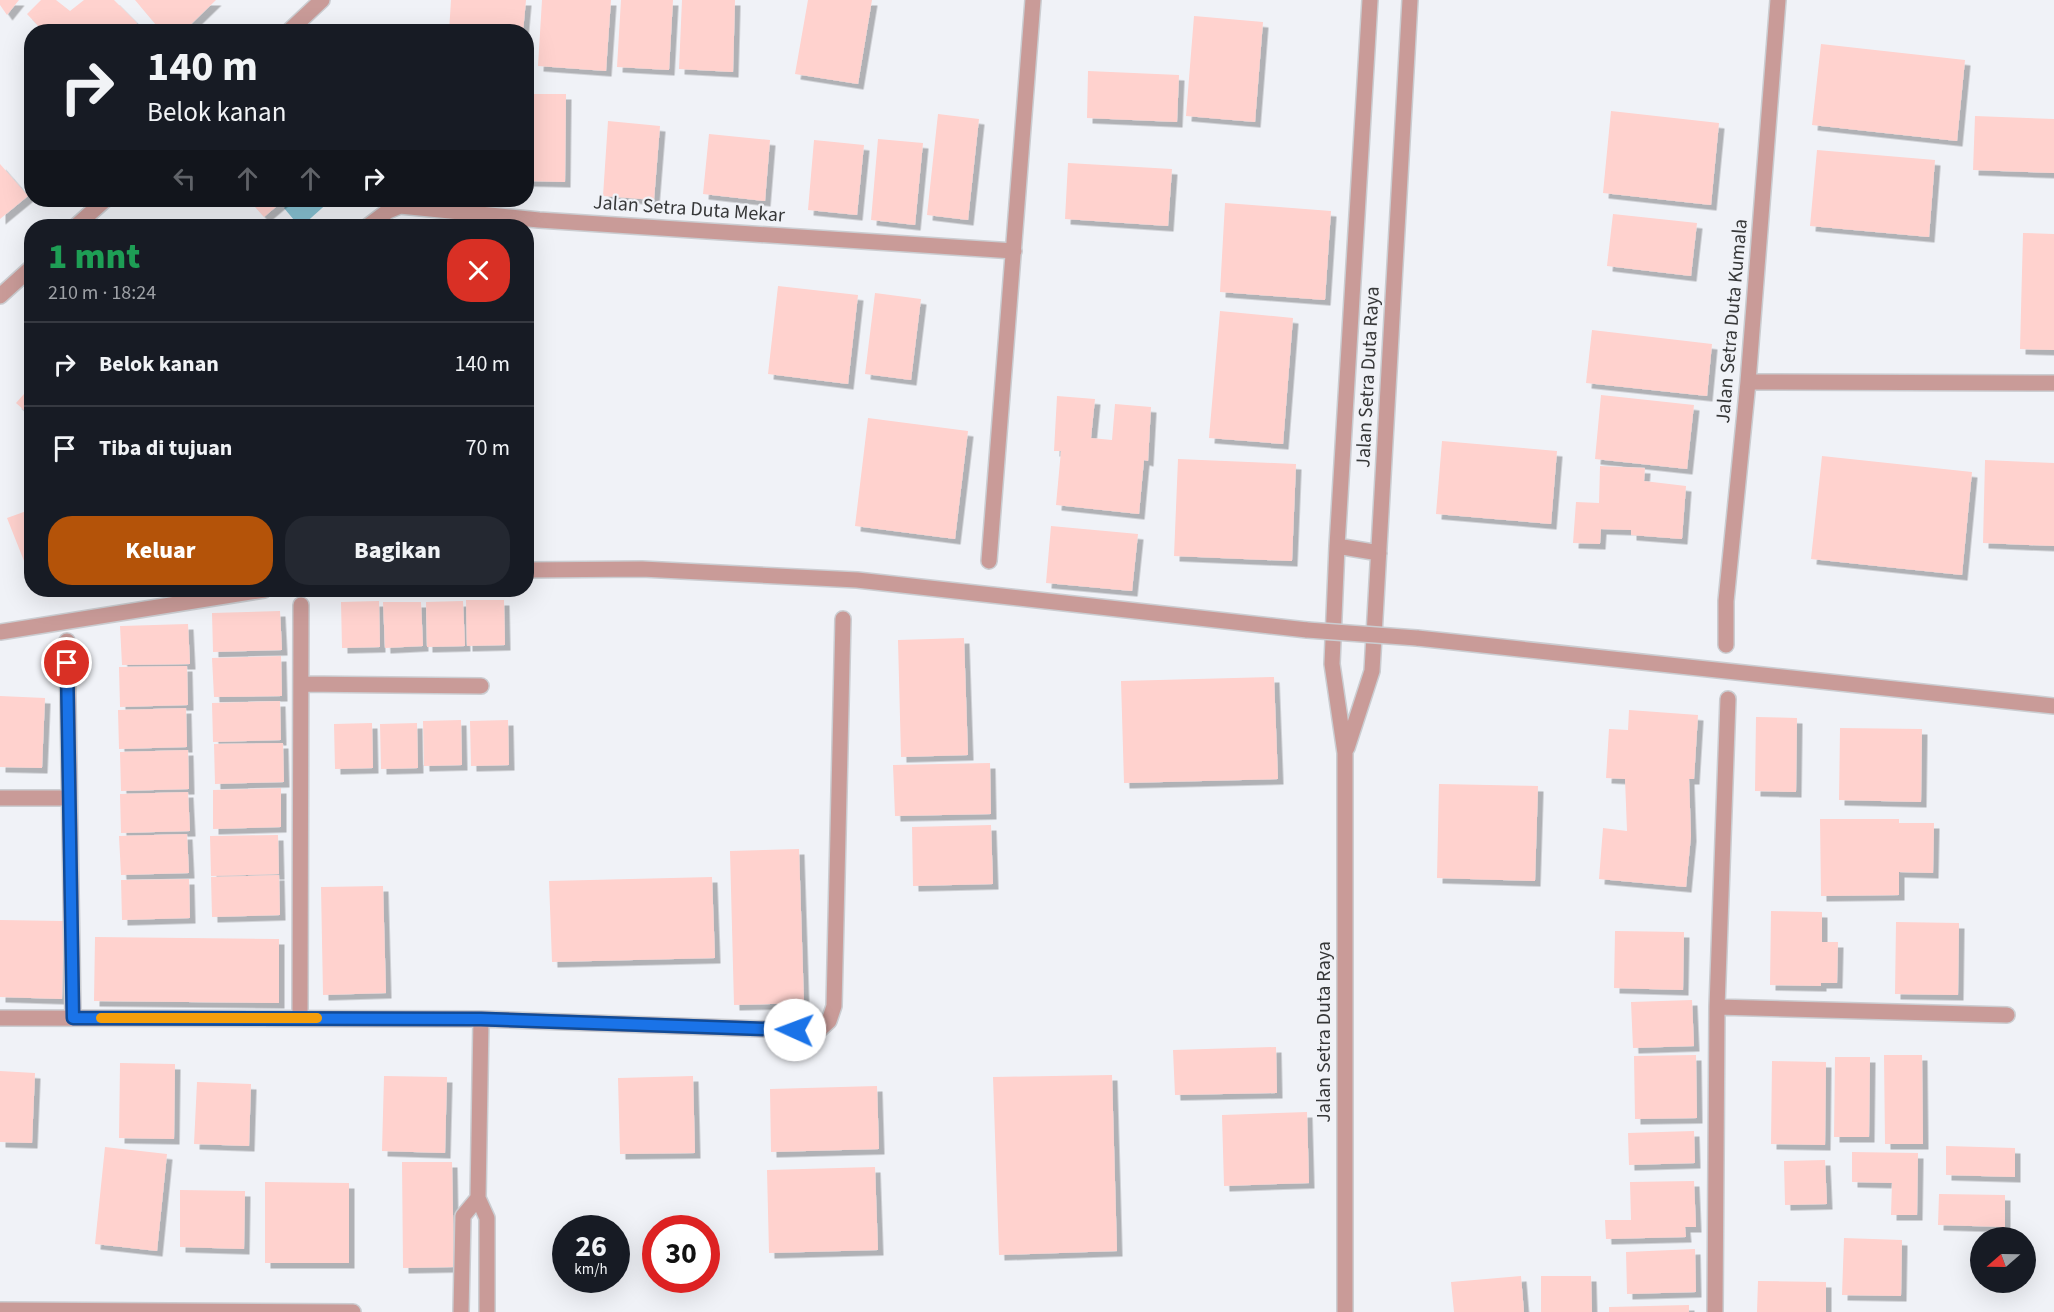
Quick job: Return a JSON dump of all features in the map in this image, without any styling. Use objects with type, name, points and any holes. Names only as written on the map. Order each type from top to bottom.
[{"type":"street","points":[[296,24],[322,0]]},
{"type":"street","points":[[989,561],[1033,0]]},
{"type":"street","name":"Jalan Setra Duta Raya","points":[[1345,1312],[1346,753],[1332,664],[1336,546],[1370,0]]},
{"type":"street","name":"Jalan Setra Duta Raya","points":[[1346,753],[1371,671],[1410,0]]},
{"type":"street","name":"Jalan Setra Duta Kumala","points":[[1726,645],[1726,601],[1748,382],[1778,0]]},
{"type":"street","points":[[84,219],[97,207]]},
{"type":"street","name":"Jalan Setra Duta Mekar","points":[[377,219],[398,207]]},
{"type":"street","name":"Jalan Setra Duta Mekar","points":[[410,207],[528,219]]},
{"type":"street","name":"Jalan Setra Duta Mekar","points":[[534,220],[1014,251]]},
{"type":"street","points":[[0,296],[24,274]]},
{"type":"street","points":[[1748,382],[2054,383]]},
{"type":"street","points":[[1336,546],[1379,553]]},
{"type":"street","points":[[534,570],[642,569],[857,580],[1306,630],[1417,638],[2054,706]]},
{"type":"street","points":[[0,632],[220,597]]},
{"type":"street","points":[[300,1018],[301,605]]},
{"type":"street","points":[[0,1018],[481,1019],[818,1031],[829,1021],[834,1006],[843,619]]},
{"type":"street","points":[[67,641],[73,1018]]},
{"type":"street","points":[[301,684],[480,686]]},
{"type":"street","points":[[1715,1312],[1716,1008],[1728,699]]},
{"type":"street","points":[[0,798],[69,798]]},
{"type":"street","points":[[1716,1008],[2007,1015]]},
{"type":"street","points":[[481,1019],[478,1198],[487,1218],[487,1312]]},
{"type":"street","points":[[461,1312],[463,1216],[478,1198]]},
{"type":"street","points":[[0,1310],[353,1312]]},
{"type":"water","points":[[323,207],[310,219],[293,219],[284,208]]},
{"type":"building","points":[[0,0],[19,0],[7,15],[0,5]]},
{"type":"building","points":[[41,0],[56,0],[70,11],[84,0],[114,0],[137,23],[36,24],[27,14]]},
{"type":"building","points":[[135,0],[216,0],[191,24],[155,24]]},
{"type":"building","points":[[451,0],[526,0],[524,24],[450,24]]},
{"type":"building","points":[[542,0],[611,0],[606,71],[538,66]]},
{"type":"building","points":[[621,0],[673,0],[669,70],[617,67]]},
{"type":"building","points":[[682,0],[735,0],[733,72],[679,69]]},
{"type":"building","points":[[808,0],[872,0],[858,84],[795,74]]},
{"type":"building","points":[[1194,16],[1263,22],[1255,122],[1186,116]]},
{"type":"building","points":[[1821,44],[1965,60],[1957,141],[1812,125]]},
{"type":"building","points":[[1088,71],[1179,75],[1177,122],[1087,118]]},
{"type":"building","points":[[534,94],[566,94],[565,182],[534,181]]},
{"type":"building","points":[[1611,111],[1719,123],[1711,205],[1603,193]]},
{"type":"building","points":[[938,114],[979,119],[968,220],[927,215]]},
{"type":"building","points":[[1975,116],[2054,119],[2054,173],[1973,170]]},
{"type":"building","points":[[608,121],[660,126],[654,200],[603,196]]},
{"type":"building","points":[[709,134],[770,140],[765,201],[703,194]]},
{"type":"building","points":[[878,139],[923,143],[915,225],[871,220]]},
{"type":"building","points":[[814,140],[864,145],[857,215],[808,210]]},
{"type":"building","points":[[1817,150],[1935,160],[1929,237],[1810,226]]},
{"type":"building","points":[[1068,163],[1172,169],[1168,226],[1065,219]]},
{"type":"building","points":[[0,164],[24,191],[24,199],[0,219]]},
{"type":"building","points":[[1225,203],[1331,211],[1325,300],[1220,292]]},
{"type":"building","points":[[255,207],[276,207],[264,217]]},
{"type":"building","points":[[1613,214],[1697,223],[1691,276],[1607,266]]},
{"type":"building","points":[[2023,233],[2054,234],[2054,350],[2020,349]]},
{"type":"building","points":[[778,286],[858,295],[848,384],[768,374]]},
{"type":"building","points":[[875,293],[921,299],[911,380],[865,374]]},
{"type":"building","points":[[1220,311],[1293,318],[1283,444],[1209,438]]},
{"type":"building","points":[[1592,330],[1712,344],[1707,396],[1586,383]]},
{"type":"building","points":[[24,394],[24,410],[16,403]]},
{"type":"building","points":[[1601,395],[1694,405],[1687,469],[1595,459]]},
{"type":"building","points":[[1057,396],[1095,399],[1091,438],[1112,440],[1115,404],[1151,407],[1148,461],[1144,460],[1139,514],[1056,505],[1061,451],[1054,451]]},
{"type":"building","points":[[868,418],[968,431],[955,539],[855,526]]},
{"type":"building","points":[[1442,441],[1557,451],[1551,524],[1436,514]]},
{"type":"building","points":[[1822,456],[1972,472],[1962,575],[1811,559]]},
{"type":"building","points":[[1178,459],[1296,464],[1292,561],[1174,556]]},
{"type":"building","points":[[1985,460],[2054,463],[2054,546],[1983,543]]},
{"type":"building","points":[[1600,466],[1645,468],[1644,481],[1686,486],[1682,539],[1631,535],[1631,530],[1601,529],[1600,544],[1573,543],[1576,502],[1599,503]]},
{"type":"building","points":[[24,512],[24,561],[7,518]]},
{"type":"building","points":[[1051,526],[1138,534],[1132,591],[1046,583]]},
{"type":"building","points":[[466,600],[504,600],[505,645],[467,646]]},
{"type":"building","points":[[379,601],[380,647],[342,648],[341,602]]},
{"type":"building","points":[[463,601],[465,646],[427,647],[426,602]]},
{"type":"building","points":[[383,602],[421,602],[423,646],[385,648]]},
{"type":"building","points":[[280,611],[282,650],[213,652],[212,613]]},
{"type":"building","points":[[188,624],[190,664],[122,665],[120,626]]},
{"type":"building","points":[[964,638],[968,755],[901,757],[898,640]]},
{"type":"building","points":[[281,656],[282,696],[214,697],[212,658]]},
{"type":"building","points":[[187,666],[188,705],[120,707],[119,667]]},
{"type":"building","points":[[1274,677],[1278,779],[1124,783],[1121,681]]},
{"type":"building","points":[[0,696],[45,698],[42,768],[0,767]]},
{"type":"building","points":[[280,701],[281,740],[213,742],[212,703]]},
{"type":"building","points":[[186,708],[187,747],[119,749],[118,710]]},
{"type":"building","points":[[1629,710],[1698,715],[1694,779],[1689,779],[1691,836],[1686,887],[1599,879],[1603,828],[1627,831],[1625,779],[1606,778],[1609,729],[1628,730]]},
{"type":"building","points":[[1756,717],[1797,718],[1796,792],[1755,791]]},
{"type":"building","points":[[461,720],[462,765],[424,766],[423,721]]},
{"type":"building","points":[[508,720],[509,765],[471,766],[470,721]]},
{"type":"building","points":[[372,723],[373,768],[335,769],[334,724]]},
{"type":"building","points":[[417,723],[418,768],[381,769],[380,724]]},
{"type":"building","points":[[1840,728],[1922,729],[1921,802],[1839,800]]},
{"type":"building","points":[[283,743],[284,782],[215,784],[214,744]]},
{"type":"building","points":[[188,750],[189,789],[121,791],[120,752]]},
{"type":"building","points":[[990,763],[991,814],[895,816],[893,765]]},
{"type":"building","points":[[1439,784],[1538,786],[1535,881],[1437,878]]},
{"type":"building","points":[[281,788],[281,827],[213,829],[213,790]]},
{"type":"building","points":[[188,792],[190,831],[121,833],[120,794]]},
{"type":"building","points":[[1820,819],[1899,819],[1899,823],[1934,823],[1933,873],[1899,872],[1899,895],[1821,896]]},
{"type":"building","points":[[991,825],[993,884],[913,886],[912,827]]},
{"type":"building","points":[[187,834],[189,873],[121,875],[119,836]]},
{"type":"building","points":[[278,835],[279,874],[211,876],[210,836]]},
{"type":"building","points":[[799,849],[804,1003],[734,1005],[730,851]]},
{"type":"building","points":[[279,875],[280,915],[212,917],[211,877]]},
{"type":"building","points":[[712,877],[715,958],[552,962],[549,881]]},
{"type":"building","points":[[189,879],[190,918],[122,920],[121,880]]},
{"type":"building","points":[[383,886],[386,993],[323,995],[321,887]]},
{"type":"building","points":[[1771,911],[1822,912],[1822,942],[1838,942],[1837,983],[1821,983],[1821,986],[1770,985]]},
{"type":"building","points":[[0,920],[64,921],[62,999],[0,997]]},
{"type":"building","points":[[1896,922],[1959,923],[1958,995],[1895,994]]},
{"type":"building","points":[[1615,931],[1684,932],[1683,990],[1614,988]]},
{"type":"building","points":[[95,937],[279,939],[279,1003],[94,1001]]},
{"type":"building","points":[[1692,1000],[1694,1046],[1633,1048],[1631,1002]]},
{"type":"building","points":[[1276,1047],[1277,1093],[1175,1095],[1173,1050]]},
{"type":"building","points":[[1696,1055],[1697,1118],[1635,1119],[1634,1056]]},
{"type":"building","points":[[1884,1055],[1922,1055],[1923,1144],[1885,1144]]},
{"type":"building","points":[[1835,1057],[1870,1057],[1869,1137],[1834,1137]]},
{"type":"building","points":[[1772,1061],[1826,1062],[1825,1145],[1771,1144]]},
{"type":"building","points":[[120,1063],[175,1064],[174,1139],[119,1138]]},
{"type":"building","points":[[0,1071],[35,1073],[32,1143],[0,1142]]},
{"type":"building","points":[[1112,1075],[1117,1251],[999,1255],[993,1077]]},
{"type":"building","points":[[384,1076],[447,1077],[445,1153],[382,1151]]},
{"type":"building","points":[[693,1076],[695,1153],[620,1154],[618,1078]]},
{"type":"building","points":[[197,1082],[251,1084],[249,1146],[194,1144]]},
{"type":"building","points":[[877,1086],[879,1149],[771,1152],[770,1089]]},
{"type":"building","points":[[1307,1112],[1309,1183],[1224,1186],[1222,1115]]},
{"type":"building","points":[[1694,1131],[1695,1163],[1629,1165],[1628,1133]]},
{"type":"building","points":[[1946,1146],[2015,1148],[2015,1177],[1946,1175]]},
{"type":"building","points":[[105,1147],[167,1154],[157,1251],[95,1244]]},
{"type":"building","points":[[1852,1152],[1918,1153],[1917,1215],[1891,1215],[1892,1183],[1852,1182]]},
{"type":"building","points":[[1825,1160],[1827,1204],[1785,1205],[1784,1161]]},
{"type":"building","points":[[402,1162],[452,1162],[454,1267],[403,1268]]},
{"type":"building","points":[[875,1167],[878,1250],[769,1253],[767,1170]]},
{"type":"building","points":[[1694,1181],[1696,1227],[1685,1227],[1686,1237],[1606,1239],[1605,1220],[1631,1220],[1630,1182]]},
{"type":"building","points":[[265,1182],[349,1183],[349,1263],[265,1263]]},
{"type":"building","points":[[180,1190],[245,1191],[244,1249],[180,1247]]},
{"type":"building","points":[[1939,1194],[2005,1195],[2005,1227],[1938,1225]]},
{"type":"building","points":[[1844,1238],[1902,1240],[1901,1296],[1842,1295]]},
{"type":"building","points":[[1695,1249],[1696,1292],[1627,1294],[1626,1252]]},
{"type":"building","points":[[1521,1276],[1524,1312],[1454,1312],[1451,1282]]},
{"type":"building","points":[[1541,1276],[1591,1276],[1592,1312],[1541,1312]]},
{"type":"building","points":[[1758,1281],[1826,1282],[1826,1312],[1757,1312]]},
{"type":"building","points":[[1689,1305],[1689,1312],[1609,1312],[1609,1307]]},
{"type":"slow traffic","points":[[101,1018],[317,1018]]},
{"type":"route","points":[[67,663],[73,1018],[481,1019],[795,1030]]}]
